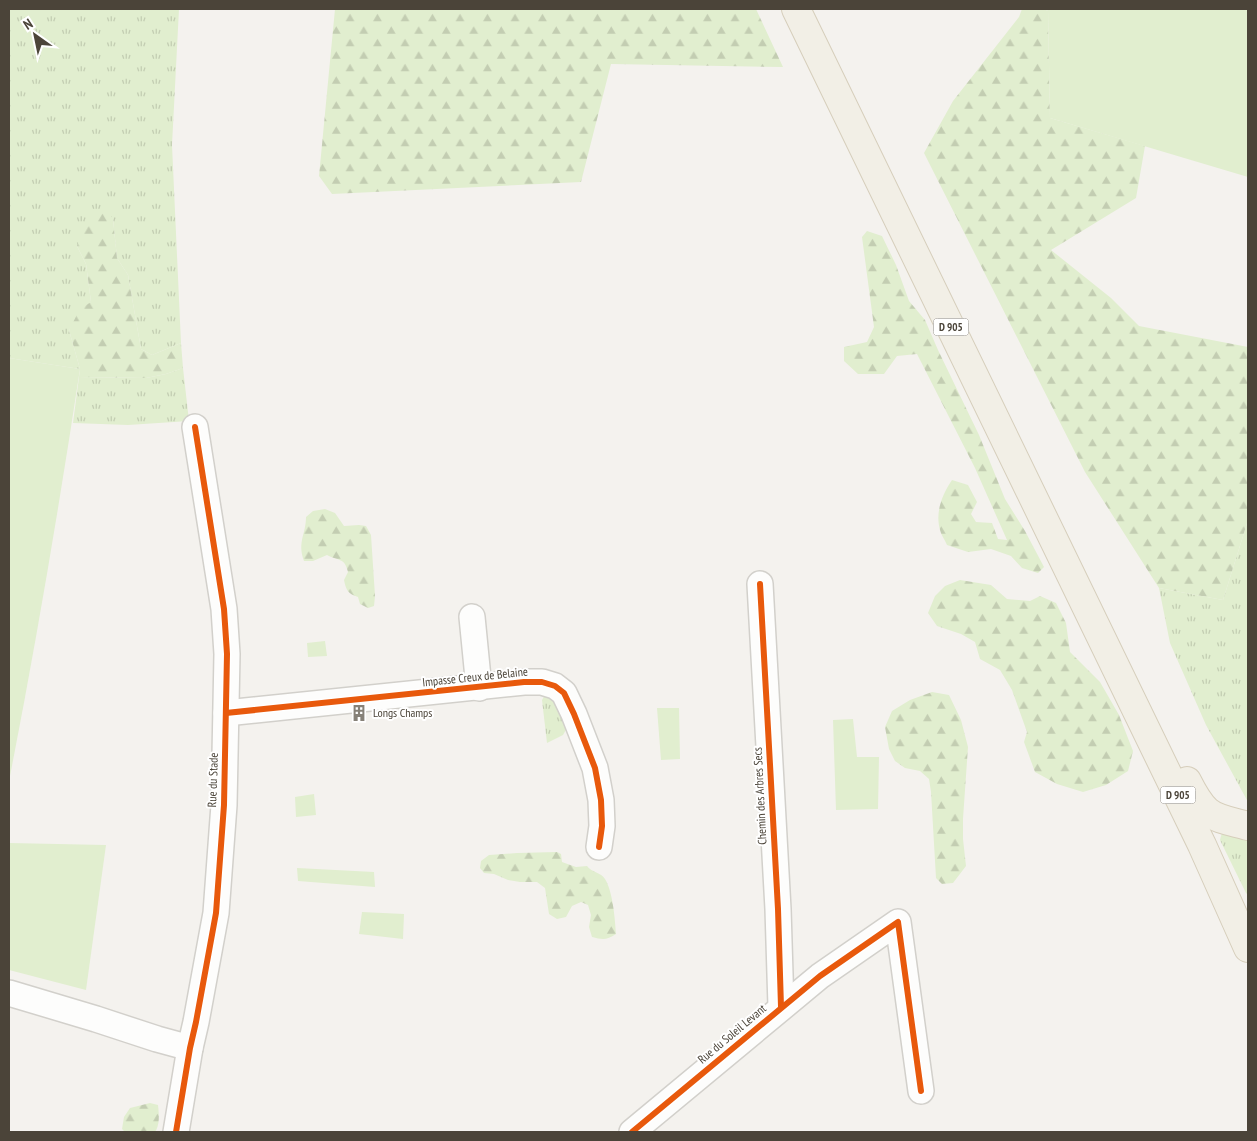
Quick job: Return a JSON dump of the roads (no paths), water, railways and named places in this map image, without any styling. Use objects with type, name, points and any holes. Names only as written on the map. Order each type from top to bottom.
[{"type":"main road","name":"D 905","points":[[796,9],[1106,644],[1202,845],[1248,948]]},
{"type":"main road","name":"D 905","points":[[1106,644],[1122,657],[1139,685],[1194,795],[1203,807],[1208,813],[1215,816],[1248,826]]},
{"type":"street","name":"Rue du Stade","points":[[176,1132],[216,913],[224,805],[227,654],[224,609],[195,427]]},
{"type":"street","name":"Chemin des Arbres Secs","points":[[760,584],[778,909],[781,1007]]},
{"type":"street","name":"Impasse Creux de Belaine","points":[[472,616],[479,688]]},
{"type":"street","name":"Impasse Creux de Belaine","points":[[226,713],[524,682],[542,682],[554,686],[564,694],[595,768],[601,800],[602,826],[599,847]]},
{"type":"street","name":"Rue du Soleil Levant","points":[[632,1132],[829,968],[898,922],[921,1091]]},
{"type":"street","points":[[9,993],[190,1048]]},
{"type":"place","name":"Longs Champs","points":[[359,713]]}]
